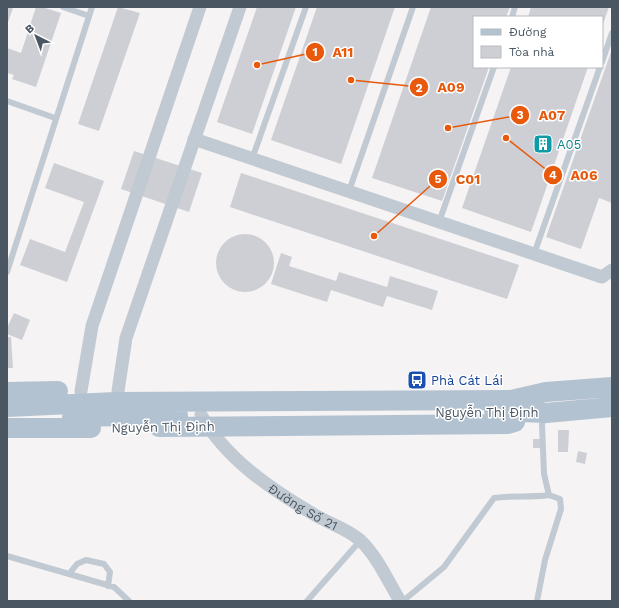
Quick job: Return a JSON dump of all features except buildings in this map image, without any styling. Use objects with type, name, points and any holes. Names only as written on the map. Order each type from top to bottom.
[{"type":"main road","name":"Nguyễn Thị Định","points":[[7,406],[78,410],[116,409],[509,387],[546,392],[612,387]]},
{"type":"main road","name":"Nguyễn Thị Định","points":[[7,392],[78,410]]},
{"type":"main road","points":[[546,392],[546,413]]},
{"type":"main road","name":"Nguyễn Thị Định","points":[[7,419],[78,410],[116,409],[204,421],[508,424],[546,413],[612,407]]},
{"type":"main road","name":"Nguyễn Thị Định","points":[[7,428],[78,410]]},
{"type":"street","points":[[78,410],[92,326],[200,7]]},
{"type":"street","points":[[116,409],[126,338],[240,7]]},
{"type":"street","points":[[194,139],[602,277],[612,270]]},
{"type":"street","name":"Đường Số 21","points":[[204,421],[224,447],[259,479],[315,515],[342,527],[360,541],[377,562],[402,601]]},
{"type":"lane","points":[[63,7],[89,16]]},
{"type":"lane","points":[[7,272],[55,118],[92,7]]},
{"type":"lane","points":[[252,159],[306,7]]},
{"type":"lane","points":[[349,192],[413,7]]},
{"type":"lane","points":[[603,59],[612,33]]},
{"type":"lane","points":[[439,222],[494,68]]},
{"type":"lane","points":[[534,254],[600,68]]},
{"type":"lane","points":[[7,101],[55,118]]},
{"type":"lane","points":[[546,413],[542,424],[544,474],[549,495]]},
{"type":"lane","points":[[402,601],[444,567],[494,498],[511,495],[532,498],[549,495],[560,499],[561,509],[545,560],[537,601]]},
{"type":"lane","points":[[308,601],[360,541]]},
{"type":"lane","points":[[7,556],[114,588],[129,601]]},
{"type":"lane","points":[[68,574],[77,564],[86,560],[104,564],[110,572],[108,586]]},
{"type":"place","name":"A11","points":[[257,65]]},
{"type":"place","name":"A09","points":[[351,80]]},
{"type":"place","name":"A07","points":[[448,128]]},
{"type":"place","name":"A06","points":[[506,138]]},
{"type":"place","name":"A05","points":[[543,144]]},
{"type":"place","name":"C01","points":[[374,236]]},
{"type":"place","name":"Phà Cát Lái","points":[[417,380]]}]
